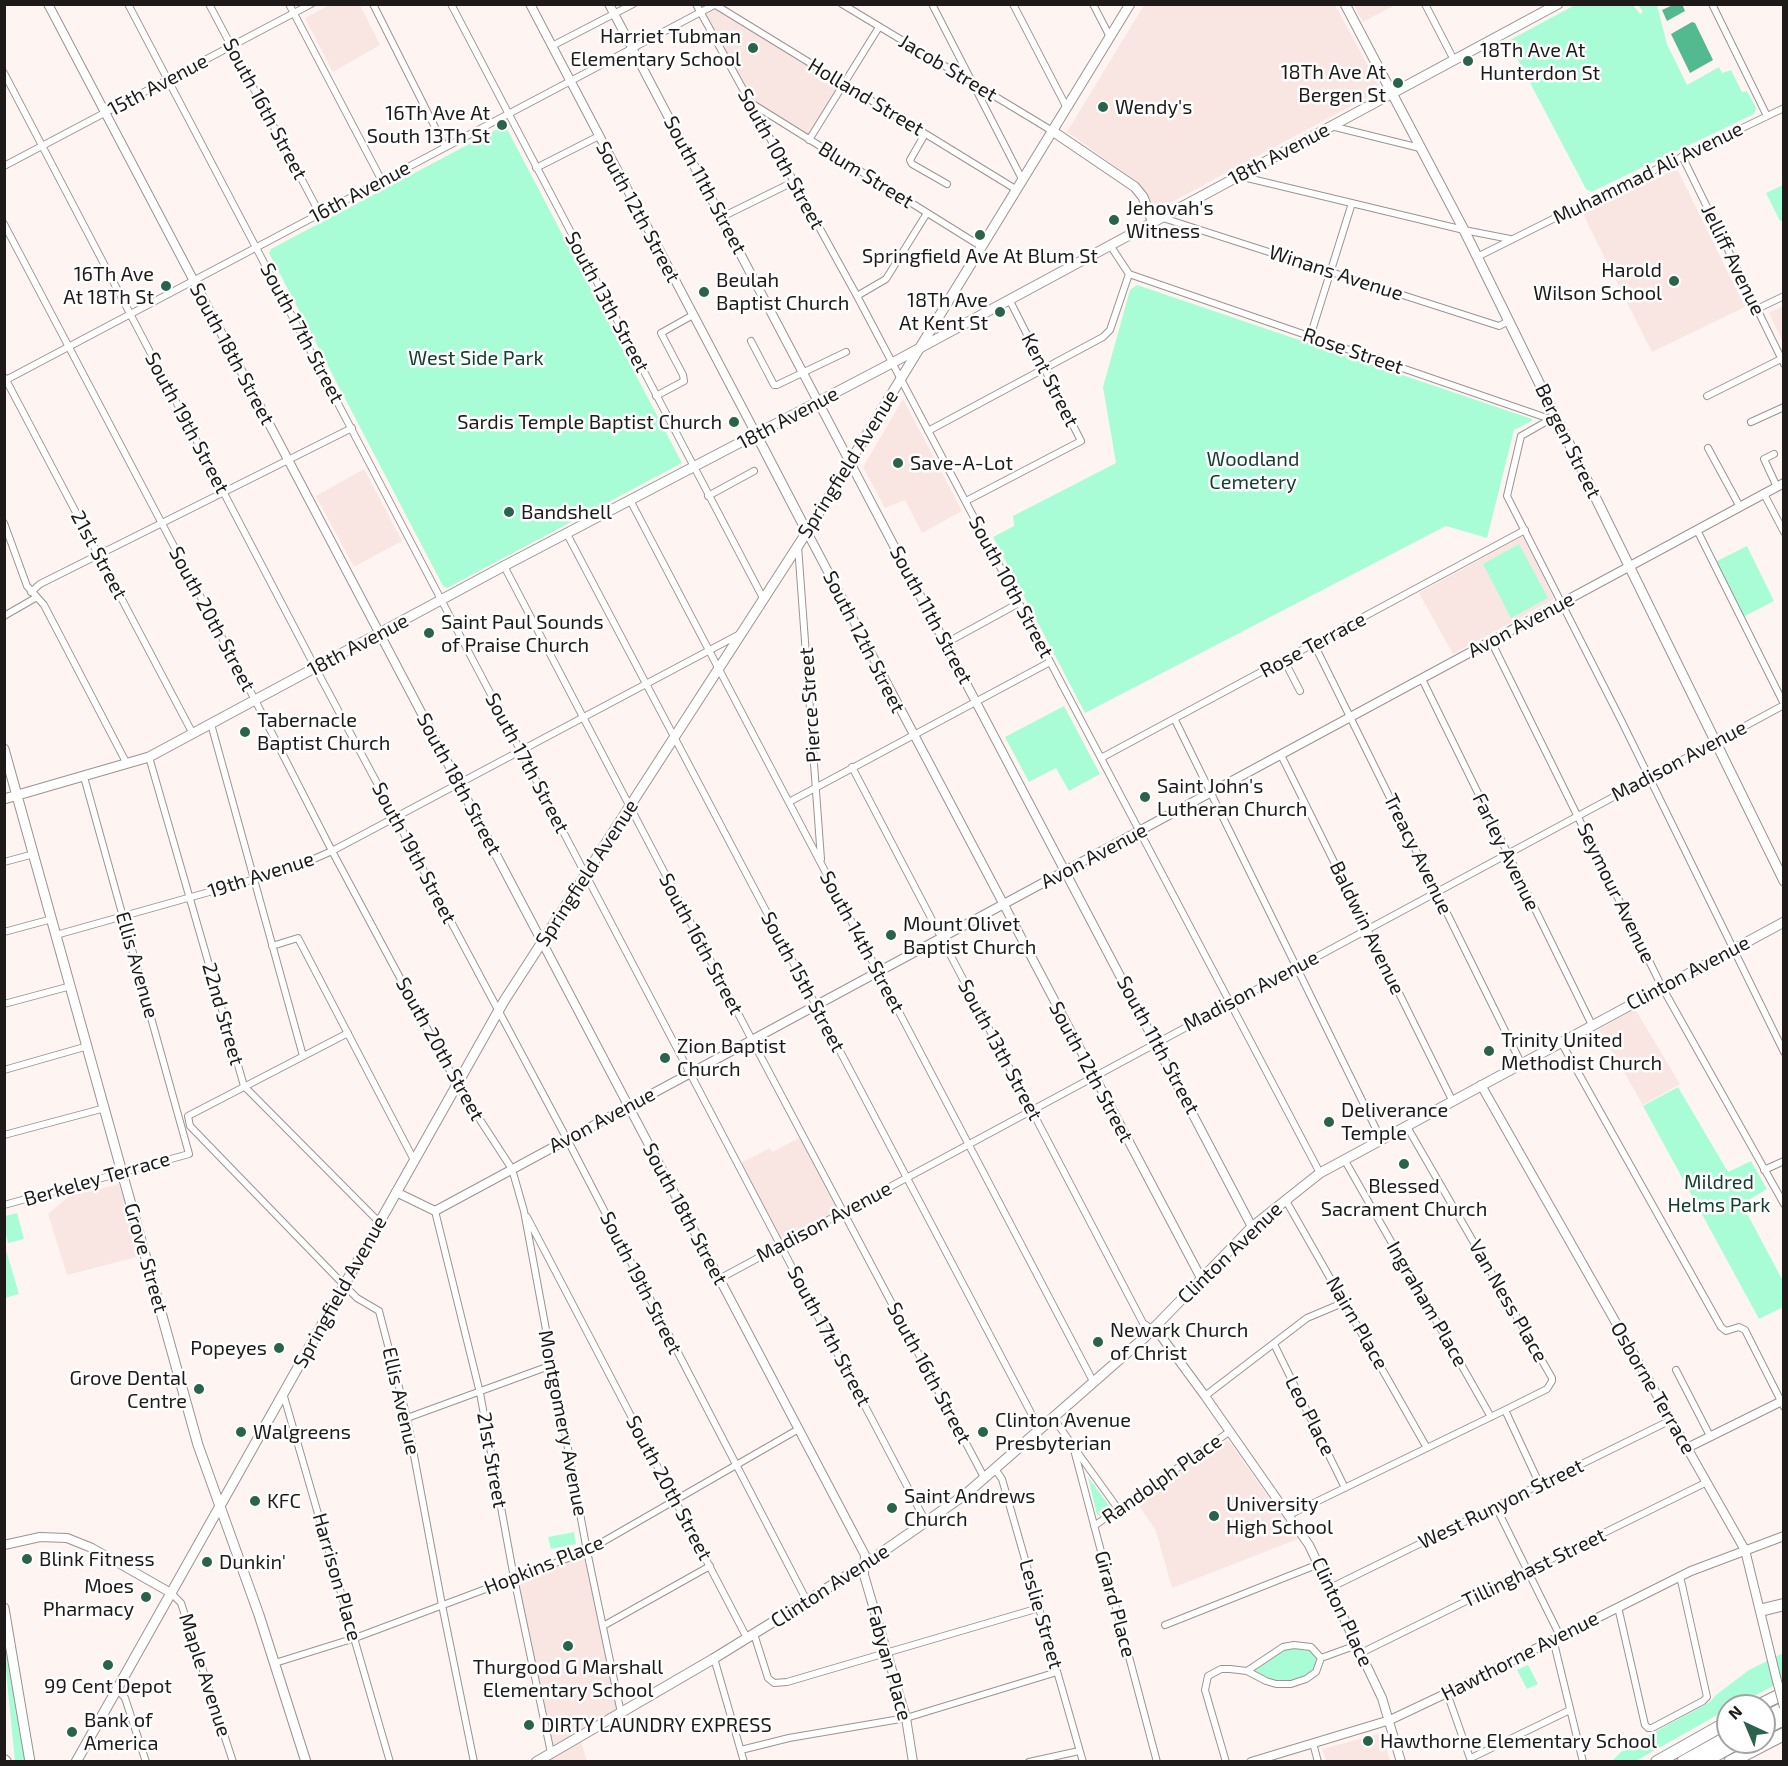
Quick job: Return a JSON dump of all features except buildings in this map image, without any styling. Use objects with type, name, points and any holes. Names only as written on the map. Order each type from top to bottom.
[{"type":"highway","points":[[1657,1761],[1716,1729]]},
{"type":"highway","points":[[1730,1761],[1784,1734]]},
{"type":"highway","points":[[1683,1761],[1716,1743]]},
{"type":"main road","name":"Springfield Avenue","points":[[76,1761],[498,1012],[851,462],[1130,4]]},
{"type":"main road","name":"Bergen Street","points":[[1345,4],[1464,230],[1553,418],[1784,881]]},
{"type":"main road","name":"18th Avenue","points":[[4,799],[149,757],[504,566],[892,363],[1558,4]]},
{"type":"main road","points":[[1054,132],[1135,187],[1143,197],[1153,223]]},
{"type":"main road","name":"South 12th Street","points":[[756,434],[807,532]]},
{"type":"main road","name":"Grove Street","points":[[4,749],[198,1445],[275,1663],[306,1761]]},
{"type":"main road","name":"Clinton Avenue","points":[[536,1761],[621,1713],[807,1601],[865,1564],[985,1479],[1153,1330],[1252,1227],[1320,1173],[1784,922]]},
{"type":"main road","points":[[4,1608],[30,1761]]},
{"type":"street","name":"South 18th Street","points":[[48,4],[797,1430],[865,1555],[865,1564]]},
{"type":"street","name":"South 17th Street","points":[[128,4],[926,1522]]},
{"type":"street","name":"South 16th Street","points":[[209,4],[320,214]]},
{"type":"street","points":[[290,4],[382,181]]},
{"type":"street","name":"15th Avenue","points":[[4,166],[311,4]]},
{"type":"street","points":[[373,4],[445,147]]},
{"type":"street","name":"South 13th Street","points":[[451,4],[763,598]]},
{"type":"street","name":"South 12th Street","points":[[530,4],[756,434]]},
{"type":"street","name":"South 11th Street","points":[[609,4],[1252,1227]]},
{"type":"street","points":[[552,46],[633,4]]},
{"type":"street","name":"South 10th Street","points":[[696,4],[857,296],[1320,1173]]},
{"type":"street","name":"Jacob Street","points":[[842,4],[1054,132]]},
{"type":"street","points":[[932,4],[973,83],[1020,185]]},
{"type":"street","points":[[1013,4],[1067,109]]},
{"type":"street","points":[[1093,4],[1110,37]]},
{"type":"street","points":[[1425,4],[1454,60]]},
{"type":"street","points":[[1712,4],[1767,116]]},
{"type":"street","name":"16th Avenue","points":[[5,379],[715,5]]},
{"type":"street","name":"Holland Street","points":[[715,5],[925,134],[1020,185]]},
{"type":"street","points":[[809,140],[879,27]]},
{"type":"street","name":"South 19th Street","points":[[4,73],[315,668],[567,1139],[807,1601]]},
{"type":"street","name":"Blum Street","points":[[750,103],[982,247]]},
{"type":"street","name":"Muhammad Ali Avenue","points":[[1477,257],[1784,108]]},
{"type":"street","points":[[1331,126],[1420,148]]},
{"type":"street","points":[[925,134],[910,160],[912,164],[947,184]]},
{"type":"street","points":[[536,168],[599,136]]},
{"type":"street","name":"Jelliff Avenue","points":[[1682,156],[1782,362]]},
{"type":"street","points":[[1238,176],[1464,230],[1506,239],[1513,238]]},
{"type":"street","points":[[722,218],[793,182]]},
{"type":"street","points":[[1310,337],[1352,203]]},
{"type":"street","points":[[857,296],[886,279],[927,213]]},
{"type":"street","name":"Winans Avenue","points":[[1163,218],[1498,326],[1509,321]]},
{"type":"street","name":"South 20th Street","points":[[4,224],[332,851],[457,1084],[512,1169]]},
{"type":"street","points":[[928,431],[1103,337],[1110,330],[1129,274],[1110,245]]},
{"type":"street","name":"Rose Street","points":[[1129,274],[1553,418]]},
{"type":"street","points":[[1757,309],[1784,296]]},
{"type":"street","name":"Kent Street","points":[[966,501],[1081,441],[1009,299]]},
{"type":"street","points":[[656,396],[684,381],[661,333],[693,315]]},
{"type":"street","points":[[752,341],[774,385],[846,352]]},
{"type":"street","points":[[1707,396],[1782,362]]},
{"type":"street","name":"21st Street","points":[[5,379],[193,734]]},
{"type":"street","points":[[1751,422],[1784,406]]},
{"type":"street","points":[[1553,418],[1521,436],[1507,496],[1621,720],[1647,778],[1784,1052]]},
{"type":"street","points":[[4,616],[34,594],[40,584],[352,428]]},
{"type":"street","points":[[1708,448],[1740,507]]},
{"type":"street","points":[[1774,454],[1764,459],[1780,485]]},
{"type":"street","points":[[708,496],[754,471]]},
{"type":"street","name":"Avon Avenue","points":[[435,1211],[1780,485]]},
{"type":"street","points":[[1764,494],[1784,532]]},
{"type":"street","name":"South 14th Street","points":[[630,500],[1094,1383]]},
{"type":"street","points":[[4,523],[26,583],[44,605],[127,764]]},
{"type":"street","name":"Rose Terrace","points":[[1101,758],[1525,530]]},
{"type":"street","points":[[1697,530],[1784,704]]},
{"type":"street","name":"South 12th Street","points":[[807,532],[1201,1278]]},
{"type":"street","name":"South 15th Street","points":[[567,534],[1040,1430]]},
{"type":"street","name":"Pierce Street","points":[[798,545],[821,864]]},
{"type":"street","name":"South 16th Street","points":[[504,566],[985,1479]]},
{"type":"street","points":[[946,643],[1019,603]]},
{"type":"street","name":"19th Avenue","points":[[56,934],[255,880],[291,869],[332,851],[741,633]]},
{"type":"street","name":"Seymour Avenue","points":[[1491,641],[1662,987],[1784,1204]]},
{"type":"street","name":"Treacy Avenue","points":[[1314,644],[1521,1063]]},
{"type":"street","points":[[1284,660],[1300,691]]},
{"type":"street","points":[[789,802],[1050,662]]},
{"type":"street","name":"Farley Avenue","points":[[1422,679],[1592,1025]]},
{"type":"street","name":"Madison Avenue","points":[[719,1279],[1784,704]]},
{"type":"street","points":[[1175,720],[1381,1138]]},
{"type":"street","points":[[211,724],[303,1056]]},
{"type":"street","name":"Baldwin Avenue","points":[[1281,755],[1452,1100]]},
{"type":"street","name":"22nd Street","points":[[149,757],[244,1086],[379,1222]]},
{"type":"street","name":"South 13th Street","points":[[852,767],[1143,1323],[1153,1330]]},
{"type":"street","name":"Ellis Avenue","points":[[84,777],[189,1154]]},
{"type":"street","points":[[4,862],[34,854]]},
{"type":"street","points":[[4,932],[52,919]]},
{"type":"street","points":[[272,946],[298,938],[414,1160]]},
{"type":"street","points":[[4,1004],[71,986]]},
{"type":"street","points":[[244,1086],[348,1033]]},
{"type":"street","points":[[1561,1042],[1721,1327],[1726,1331],[1739,1327],[1745,1330],[1782,1403],[1687,1448]]},
{"type":"street","points":[[4,1070],[88,1046]]},
{"type":"street","name":"Osborne Terrace","points":[[1481,1085],[1745,1550],[1784,1707]]},
{"type":"street","name":"Ellis Avenue","points":[[244,1086],[188,1116],[190,1126],[357,1298],[379,1311],[407,1418],[474,1761]]},
{"type":"street","points":[[4,1136],[105,1108]]},
{"type":"street","name":"Van Ness Place","points":[[1406,1125],[1552,1378],[1552,1383],[1547,1389],[1505,1410]]},
{"type":"street","name":"Berkeley Terrace","points":[[4,1205],[189,1154]]},
{"type":"street","name":"Ingraham Place","points":[[1344,1159],[1491,1417]]},
{"type":"street","points":[[1764,1170],[1784,1161]]},
{"type":"street","name":"Montgomery Avenue","points":[[512,1169],[524,1211],[587,1551],[621,1713]]},
{"type":"street","points":[[396,1192],[435,1211]]},
{"type":"street","name":"Nairn Place","points":[[1285,1199],[1427,1448]]},
{"type":"street","name":"21st Street","points":[[435,1211],[480,1393],[514,1578],[551,1753]]},
{"type":"street","name":"South 20th Street","points":[[524,1211],[710,1566],[751,1636],[768,1678],[774,1683],[787,1682],[887,1653]]},
{"type":"street","points":[[1205,1396],[1308,1318],[1345,1302]]},
{"type":"street","name":"Clinton Place","points":[[1153,1330],[1161,1336],[1205,1396],[1310,1545],[1390,1720],[1401,1761]]},
{"type":"street","name":"Leo Place","points":[[1274,1344],[1346,1488]]},
{"type":"street","points":[[407,1418],[552,1365]]},
{"type":"street","points":[[1676,1370],[1710,1436]]},
{"type":"street","name":"Harrison Place","points":[[283,1392],[390,1761]]},
{"type":"street","points":[[1289,1515],[1505,1410],[1540,1485]]},
{"type":"street","name":"Girard Place","points":[[1054,1419],[1119,1510]]},
{"type":"street","name":"West Runyon Street","points":[[1330,1588],[1671,1420]]},
{"type":"street","name":"Hopkins Place","points":[[275,1663],[355,1638],[587,1551],[797,1430]]},
{"type":"street","name":"Randolph Place","points":[[1094,1526],[1229,1432]]},
{"type":"street","name":"Girard Place","points":[[1073,1446],[1157,1761]]},
{"type":"street","name":"Leslie Street","points":[[995,1469],[1002,1479],[1083,1761]]},
{"type":"street","name":"Tillinghast Street","points":[[1361,1653],[1707,1482]]},
{"type":"street","points":[[1496,1507],[1529,1571],[1557,1637],[1570,1710],[1583,1761]]},
{"type":"street","name":"Hawthorne Avenue","points":[[1251,1761],[1390,1720],[1447,1694],[1680,1576],[1784,1536]]},
{"type":"street","points":[[4,1545],[40,1537],[67,1538],[77,1541],[171,1593]]},
{"type":"street","name":"Fabyan Place","points":[[865,1564],[864,1575],[906,1718],[913,1761]]},
{"type":"street","points":[[1165,1624],[1319,1564]]},
{"type":"street","points":[[603,1626],[710,1566]]},
{"type":"street","points":[[1618,1607],[1645,1725],[1648,1728],[1656,1726],[1707,1697],[1680,1576]]},
{"type":"street","name":"Maple Avenue","points":[[171,1593],[178,1598],[181,1604],[233,1761]]},
{"type":"street","points":[[1759,1610],[1784,1602]]},
{"type":"street","points":[[1759,1610],[1784,1607]]},
{"type":"street","points":[[887,1653],[1039,1608]]},
{"type":"street","points":[[1247,1671],[1283,1647],[1293,1645],[1311,1647],[1321,1658]]},
{"type":"street","points":[[1321,1658],[1357,1645]]},
{"type":"street","points":[[714,1658],[744,1761]]},
{"type":"street","points":[[1226,1761],[1208,1702],[1205,1682],[1208,1676],[1221,1669],[1247,1671],[1276,1684],[1291,1683],[1306,1679],[1316,1672],[1321,1658]]},
{"type":"street","points":[[741,1750],[789,1738],[906,1718],[1057,1672]]},
{"type":"street","points":[[117,1689],[125,1698],[146,1761]]},
{"type":"street","points":[[1447,1694],[1471,1760],[1570,1710]]},
{"type":"street","points":[[1313,1743],[1318,1761]]},
{"type":"street","points":[[1029,1761],[1080,1751]]},
{"type":"shaded area","points":[[1682,4],[1685,11],[1667,21],[1662,10]]},
{"type":"shaded area","points":[[330,5],[360,5],[380,45],[333,72],[305,18]]},
{"type":"shaded area","points":[[1144,5],[1335,5],[1381,90],[1155,211],[1136,181],[1067,132]]},
{"type":"shaded area","points":[[1354,5],[1395,5],[1363,22]]},
{"type":"shaded area","name":"Harriet Tubman Elementary School","points":[[715,6],[843,84],[809,139],[750,102],[702,13]]},
{"type":"shaded area","points":[[1692,22],[1695,23],[1713,60],[1690,73],[1671,34]]},
{"type":"shaded area","name":"Harold Wilson School","points":[[1674,170],[1678,171],[1745,307],[1652,352],[1583,214]]},
{"type":"shaded area","points":[[1783,306],[1783,343],[1769,313]]},
{"type":"shaded area","points":[[903,399],[962,511],[922,533],[905,500],[885,508],[863,467]]},
{"type":"shaded area","points":[[364,469],[402,541],[354,567],[316,496]]},
{"type":"shaded area","points":[[1523,536],[1554,599],[1453,654],[1419,593]]},
{"type":"shaded area","points":[[1635,1009],[1680,1084],[1643,1105],[1599,1029]]},
{"type":"shaded area","points":[[801,1137],[841,1211],[782,1243],[741,1163],[770,1148],[772,1152]]},
{"type":"shaded area","points":[[119,1184],[141,1256],[67,1275],[48,1214],[69,1196]]},
{"type":"shaded area","name":"University High School","points":[[1228,1440],[1298,1539],[1172,1588],[1156,1531],[1136,1501]]},
{"type":"shaded area","name":"Thurgood G Marshall Elementary School","points":[[586,1555],[617,1711],[553,1747],[518,1581]]},
{"type":"shaded area","name":"Hawthorne Elementary School","points":[[1382,1733],[1390,1761],[1326,1761],[1322,1749]]},
{"type":"shaded area","points":[[579,1735],[587,1761],[533,1762]]},
{"type":"green space","points":[[1575,5],[1633,5],[1640,14],[1643,12],[1638,5],[1657,5],[1667,44],[1687,85],[1719,67],[1722,73],[1731,70],[1742,92],[1747,91],[1756,108],[1754,114],[1591,192],[1586,189],[1508,41]]},
{"type":"green space","name":"West Side Park","points":[[505,125],[682,463],[447,588],[443,586],[269,253],[271,249]]},
{"type":"green space","points":[[1783,185],[1783,220],[1780,221],[1766,193]]},
{"type":"green space","name":"Woodland Cemetery","points":[[1137,285],[1532,419],[1514,430],[1487,538],[1446,526],[1085,713],[993,537],[1014,526],[1013,516],[1116,463],[1103,387],[1130,290]]},
{"type":"green space","points":[[1519,544],[1548,598],[1511,618],[1483,564]]},
{"type":"green space","points":[[1747,546],[1774,601],[1743,617],[1715,562]]},
{"type":"green space","points":[[1064,706],[1100,774],[1069,791],[1056,768],[1029,782],[1005,737]]},
{"type":"green space","name":"Mildred Helms Park","points":[[1678,1087],[1728,1172],[1751,1161],[1767,1189],[1742,1204],[1783,1281],[1783,1307],[1759,1319],[1643,1106]]},
{"type":"green space","points":[[17,1213],[24,1239],[8,1243],[5,1216]]},
{"type":"green space","points":[[4,1243],[19,1294],[5,1298],[4,1298]]},
{"type":"green space","points":[[1088,1477],[1110,1507],[1100,1516],[1097,1515]]},
{"type":"green space","points":[[574,1532],[576,1544],[551,1549],[548,1537]]},
{"type":"green space","points":[[5,1642],[25,1761],[15,1761]]},
{"type":"green space","points":[[1298,1647],[1309,1649],[1316,1658],[1317,1664],[1305,1676],[1291,1681],[1277,1681],[1253,1672],[1255,1668],[1281,1651]]},
{"type":"green space","points":[[1783,1653],[1783,1681],[1758,1694],[1717,1694],[1749,1670]]},
{"type":"green space","points":[[1528,1665],[1538,1684],[1527,1689],[1517,1670]]},
{"type":"green space","points":[[1716,1695],[1716,1716],[1636,1761],[1611,1762],[1621,1752],[1710,1702]]},
{"type":"place","name":"Harriet Tubman Elementary School","points":[[753,48]]},
{"type":"place","name":"18Th Ave At Hunterdon St","points":[[1468,61]]},
{"type":"place","name":"18Th Ave At Bergen St","points":[[1398,83]]},
{"type":"place","name":"Wendy's","points":[[1103,107]]},
{"type":"place","name":"16Th Ave At South 13Th St","points":[[502,125]]},
{"type":"place","name":"Jehovah's Witness","points":[[1114,220]]},
{"type":"place","name":"Springfield Ave At Blum St","points":[[980,235]]},
{"type":"place","name":"Harold Wilson School","points":[[1674,281]]},
{"type":"place","name":"16Th Ave At 18Th St","points":[[166,286]]},
{"type":"place","name":"Beulah Baptist Church","points":[[704,292]]},
{"type":"place","name":"18Th Ave At Kent St","points":[[1000,312]]},
{"type":"place","name":"Sardis Temple Baptist Church","points":[[734,422]]},
{"type":"place","name":"Save-A-Lot","points":[[898,463]]},
{"type":"place","name":"Bandshell","points":[[509,512]]},
{"type":"place","name":"Saint Paul Sounds of Praise Church","points":[[429,633]]},
{"type":"place","name":"Tabernacle Baptist Church","points":[[245,732]]},
{"type":"place","name":"Saint John's Lutheran Church","points":[[1145,797]]},
{"type":"place","name":"Mount Olivet Baptist Church","points":[[891,935]]},
{"type":"place","name":"Trinity United Methodist Church","points":[[1489,1051]]},
{"type":"place","name":"Zion Baptist Church","points":[[665,1058]]},
{"type":"place","name":"Deliverance Temple","points":[[1329,1122]]},
{"type":"place","name":"Blessed Sacrament Church","points":[[1404,1164]]},
{"type":"place","name":"Newark Church of Christ","points":[[1098,1342]]},
{"type":"place","name":"Popeyes","points":[[279,1348]]},
{"type":"place","name":"Grove Dental Centre","points":[[199,1389]]},
{"type":"place","name":"Walgreens","points":[[241,1432]]},
{"type":"place","name":"Clinton Avenue Presbyterian","points":[[983,1432]]},
{"type":"place","name":"KFC","points":[[255,1501]]},
{"type":"place","name":"Saint Andrews Church","points":[[892,1508]]},
{"type":"place","name":"University High School","points":[[1214,1516]]},
{"type":"place","name":"Blink Fitness","points":[[27,1559]]},
{"type":"place","name":"Dunkin'","points":[[207,1562]]},
{"type":"place","name":"Moes Pharmacy","points":[[146,1597]]},
{"type":"place","name":"Thurgood G Marshall Elementary School","points":[[568,1646]]},
{"type":"place","name":"99 Cent Depot","points":[[108,1665]]},
{"type":"place","name":"DIRTY LAUNDRY EXPRESS","points":[[529,1725]]},
{"type":"place","name":"Bank of America","points":[[72,1732]]},
{"type":"place","name":"Hawthorne Elementary School","points":[[1368,1741]]}]
